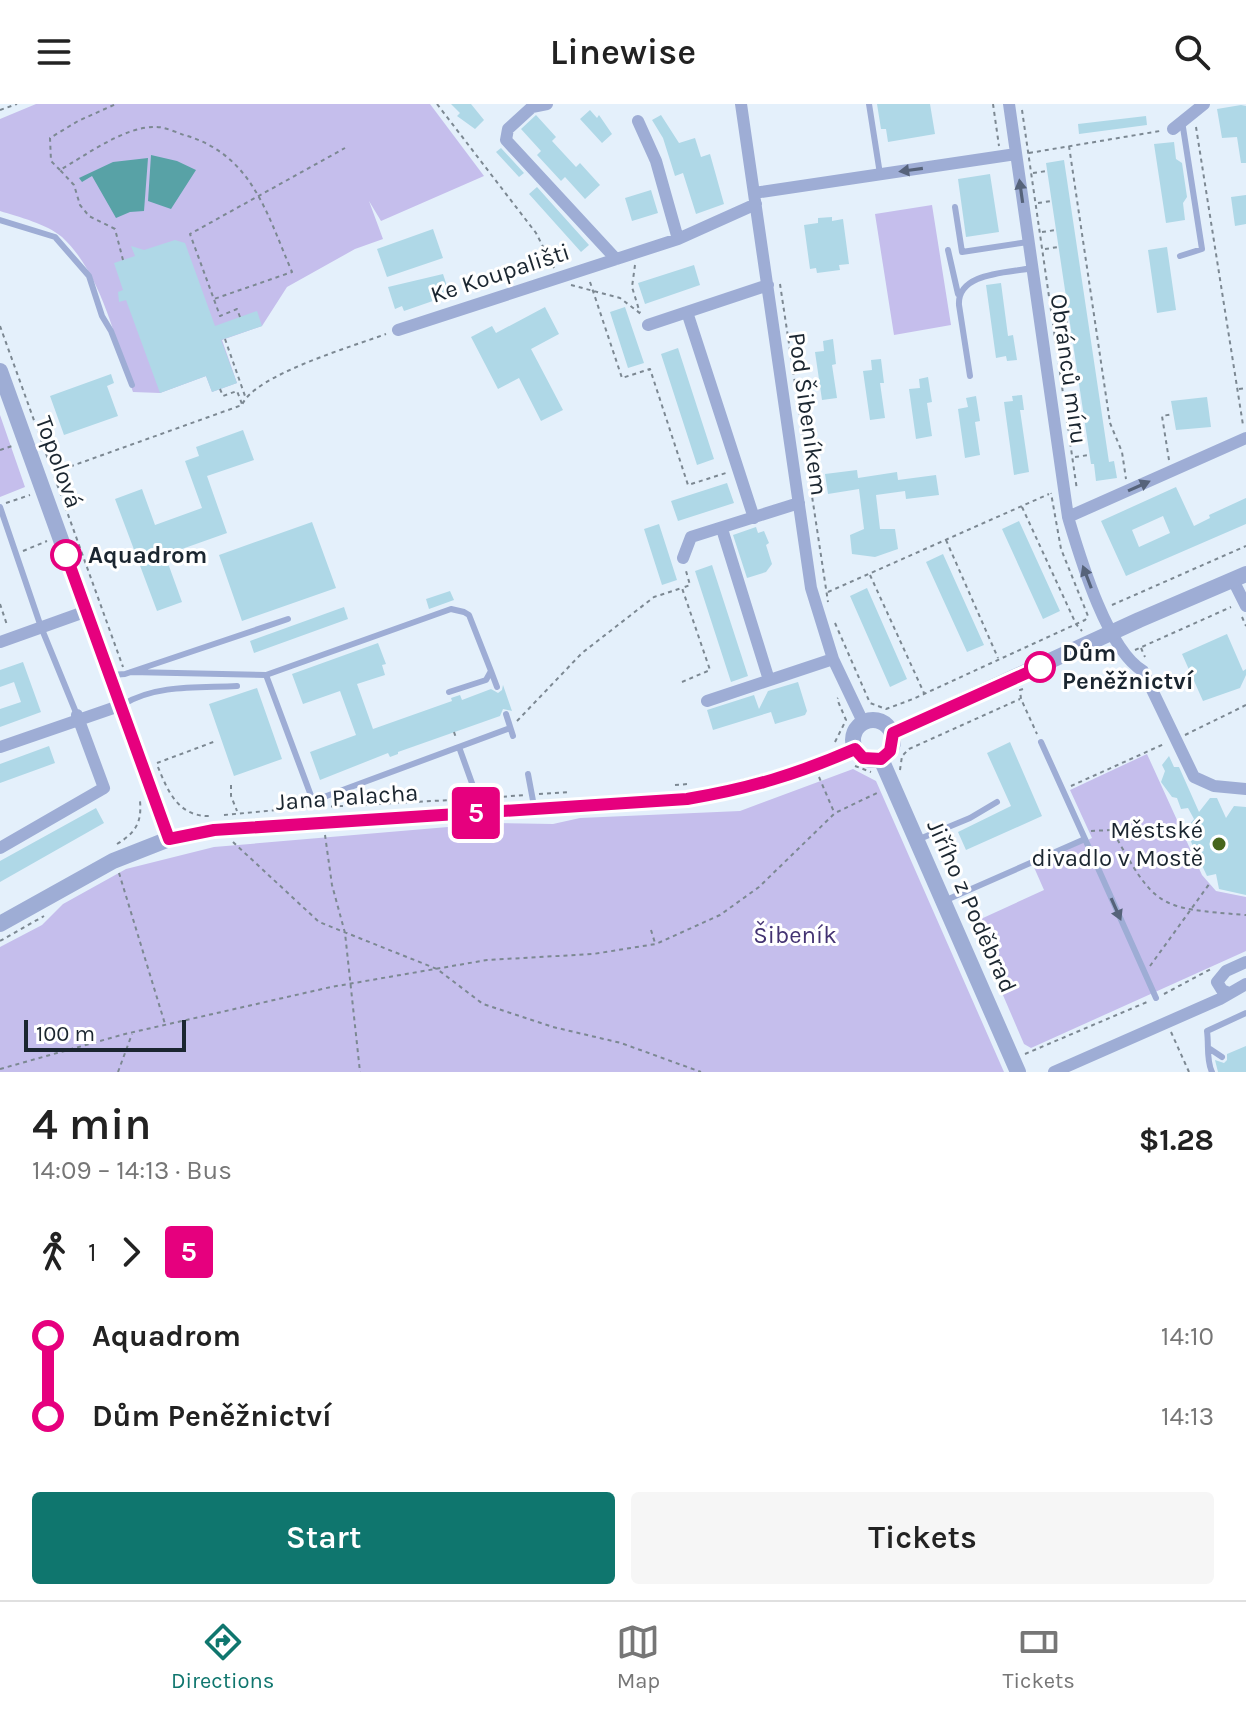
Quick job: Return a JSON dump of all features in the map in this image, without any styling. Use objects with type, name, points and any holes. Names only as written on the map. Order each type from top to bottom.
[{"type":"street","name":"Ke Koupališti","points":[[547,104],[532,107],[508,129],[506,140],[616,259]]},
{"type":"street","name":"Pod Šibeníkem","points":[[741,104],[755,199],[774,285],[811,588],[833,659],[863,722]]},
{"type":"street","name":"Obránců míru","points":[[1009,104],[1023,154],[1028,242],[1068,517],[1100,610],[1129,663],[1143,671],[1194,777],[1214,786],[1246,789]]},
{"type":"street","points":[[1178,125],[1199,107]]},
{"type":"street","points":[[638,121],[656,161],[678,239]]},
{"type":"street","name":"Ke Koupališti","points":[[398,330],[678,239],[755,199],[880,174],[1023,154]]},
{"type":"street","points":[[648,325],[774,285]]},
{"type":"street","points":[[687,312],[754,518]]},
{"type":"street","name":"Topolová","points":[[0,371],[87,611],[122,674],[122,705],[169,839]]},
{"type":"street","points":[[1068,517],[1246,438]]},
{"type":"street","points":[[683,558],[691,537],[799,503]]},
{"type":"street","points":[[722,529],[769,680]]},
{"type":"street","points":[[893,733],[1240,577],[1241,605]]},
{"type":"street","points":[[6,640],[87,611]]},
{"type":"street","points":[[707,701],[833,659]]},
{"type":"street","points":[[0,747],[122,705]]},
{"type":"street","points":[[0,848],[104,788],[78,718]]},
{"type":"street","points":[[881,720],[893,733],[890,751],[881,759],[853,757],[853,737],[863,722],[881,720]]},
{"type":"street","name":"Jana Palacha","points":[[0,924],[113,861],[169,839],[214,830],[480,805],[687,799],[743,789],[853,757]]},
{"type":"street","name":"Jiřího z Poděbrad","points":[[881,759],[885,785],[950,899],[1023,1068]]},
{"type":"street","points":[[1202,1006],[1226,971],[1246,962]]},
{"type":"street","points":[[1217,982],[1222,990],[1229,993]]},
{"type":"street","points":[[1054,1072],[1246,984]]},
{"type":"lane","points":[[869,104],[880,174]]},
{"type":"lane","points":[[1178,125],[1202,249],[1180,256]]},
{"type":"lane","points":[[955,207],[962,252],[1028,242]]},
{"type":"lane","points":[[0,220],[55,237],[89,276],[102,316],[132,385]]},
{"type":"lane","points":[[948,250],[970,376]]},
{"type":"lane","points":[[958,294],[974,280],[1032,268]]},
{"type":"lane","points":[[0,506],[41,627],[78,718]]},
{"type":"lane","points":[[122,674],[266,675],[451,609],[469,615],[497,687]]},
{"type":"lane","points":[[122,674],[288,619]]},
{"type":"lane","points":[[449,692],[486,680],[491,671]]},
{"type":"lane","points":[[266,675],[313,801],[459,747],[512,732],[506,714]]},
{"type":"lane","points":[[122,705],[133,698],[165,689],[237,686]]},
{"type":"lane","points":[[1041,742],[1156,998]]},
{"type":"lane","points":[[459,747],[480,805]]},
{"type":"lane","points":[[528,774],[533,802]]},
{"type":"lane","points":[[917,840],[970,818],[997,802]]},
{"type":"lane","points":[[950,899],[1083,835]]},
{"type":"lane","points":[[1212,1072],[1208,1063],[1210,1049],[1207,1031],[1246,1013]]},
{"type":"lane","points":[[1210,1049],[1222,1057]]},
{"type":"path","points":[[0,110],[17,104]]},
{"type":"path","points":[[116,104],[50,138],[51,161],[74,185],[80,205],[89,216],[115,229],[123,260]]},
{"type":"path","points":[[437,104],[536,233],[550,256],[554,279],[620,298],[641,314],[632,287],[638,252]]},
{"type":"path","points":[[993,104],[1000,151]]},
{"type":"path","points":[[1021,104],[1023,154],[1178,125]]},
{"type":"path","points":[[1199,107],[1246,438]]},
{"type":"path","points":[[60,170],[115,138],[155,126],[205,141],[236,163],[260,195],[292,272],[214,299]]},
{"type":"path","points":[[1069,146],[1110,423],[1122,452],[1128,485]]},
{"type":"path","points":[[240,317],[237,309],[220,316],[190,234],[345,148]]},
{"type":"path","points":[[1032,174],[1047,171]]},
{"type":"path","points":[[1037,203],[1051,201]]},
{"type":"path","points":[[1041,232],[1056,230]]},
{"type":"path","points":[[1043,250],[1058,247]]},
{"type":"path","points":[[586,269],[622,378],[650,369],[688,485],[739,469]]},
{"type":"path","points":[[774,285],[829,610]]},
{"type":"path","points":[[1052,307],[1067,305]]},
{"type":"path","points":[[1054,325],[1069,322]]},
{"type":"path","points":[[0,326],[122,674]]},
{"type":"path","points":[[54,473],[242,405],[245,397],[266,382],[297,367],[398,330]]},
{"type":"path","points":[[225,339],[245,397]]},
{"type":"path","points":[[1059,353],[1074,351]]},
{"type":"path","points":[[1063,382],[1078,380]]},
{"type":"path","points":[[1237,389],[1246,388]]},
{"type":"path","points":[[220,389],[223,396],[237,391],[242,405]]},
{"type":"path","points":[[1065,400],[1081,398]]},
{"type":"path","points":[[1170,465],[1162,416],[1173,414]]},
{"type":"path","points":[[1070,429],[1085,427]]},
{"type":"path","points":[[0,444],[6,448]]},
{"type":"path","points":[[0,450],[13,446]]},
{"type":"path","points":[[1074,458],[1089,455]]},
{"type":"path","points":[[0,506],[31,494]]},
{"type":"path","points":[[819,595],[1050,494]]},
{"type":"path","points":[[1022,506],[1076,624],[1085,635]]},
{"type":"path","points":[[946,540],[999,659]]},
{"type":"path","points":[[1108,607],[1246,546]]},
{"type":"path","points":[[517,722],[582,653],[654,597],[690,585],[683,558]]},
{"type":"path","points":[[870,573],[925,694]]},
{"type":"path","points":[[682,588],[710,670],[682,682]]},
{"type":"path","points":[[0,604],[6,640]]},
{"type":"path","points":[[1133,651],[1241,605]]},
{"type":"path","points":[[835,623],[870,703],[886,709],[925,694],[1088,616]]},
{"type":"path","points":[[1095,656],[1105,661],[1117,658]]},
{"type":"path","points":[[832,745],[846,720],[837,699],[849,693]]},
{"type":"path","points":[[0,1069],[133,1032],[277,998],[487,960],[593,954],[656,944],[720,915],[759,887],[835,813],[885,785],[904,780],[900,770],[902,756],[909,749],[1021,699],[1041,742]]},
{"type":"path","points":[[1182,736],[1246,705]]},
{"type":"path","points":[[214,816],[191,814],[181,808],[165,784],[157,763],[216,741]]},
{"type":"path","points":[[1063,791],[1169,742]]},
{"type":"path","points":[[853,757],[885,785]]},
{"type":"path","points":[[818,775],[835,813]]},
{"type":"path","points":[[674,786],[698,783]]},
{"type":"path","points":[[231,785],[237,812]]},
{"type":"path","points":[[223,815],[237,812],[533,802],[574,792]]},
{"type":"path","points":[[116,845],[135,831],[141,820],[139,796]]},
{"type":"path","points":[[324,830],[332,885],[345,933],[360,1072]]},
{"type":"path","points":[[1083,835],[1112,830],[1146,888],[1166,903],[1189,911],[1246,915]]},
{"type":"path","points":[[228,837],[319,922],[437,969],[473,998],[495,1009],[621,1043],[701,1072]]},
{"type":"path","points":[[118,870],[165,1025]]},
{"type":"path","points":[[1145,974],[1210,883]]},
{"type":"path","points":[[0,941],[40,920],[49,911]]},
{"type":"path","points":[[651,930],[656,944]]},
{"type":"path","points":[[1023,1068],[1025,1054],[1156,998],[1220,965],[1226,971]]},
{"type":"path","points":[[1166,1022],[1189,1072]]},
{"type":"path","points":[[118,1072],[133,1032]]},
{"type":"path","points":[[688,1072],[689,1067]]},
{"type":"green space","points":[[36,104],[430,104],[484,176],[381,221],[369,201],[383,239],[355,249],[287,287],[262,326],[222,340],[237,383],[212,392],[206,376],[160,393],[133,392],[98,289],[76,252],[49,228],[0,211],[0,119]]},
{"type":"green space","points":[[932,205],[951,325],[894,335],[875,214]]},
{"type":"green space","points":[[0,415],[25,487],[0,497]]},
{"type":"green space","points":[[1147,754],[1202,875],[1216,891],[1246,897],[1246,951],[1031,1048],[1024,1044],[972,923],[1044,890],[1033,865],[1092,838],[1070,790]]},
{"type":"green space","name":"Šibeník","points":[[853,769],[876,781],[1004,1072],[0,1072],[0,947],[42,925],[63,904],[126,869],[214,847],[495,823],[553,824],[580,818],[740,811]]},
{"type":"water","points":[[151,155],[177,161],[196,170],[171,209],[148,201]]},
{"type":"water","points":[[148,158],[144,211],[130,212],[116,218],[92,176],[82,182],[79,178],[113,162]]},
{"type":"building","points":[[451,104],[471,104],[484,120],[475,129],[457,116],[460,113]]},
{"type":"building","points":[[877,104],[930,104],[935,134],[888,142],[886,129],[881,129]]},
{"type":"building","points":[[1246,106],[1246,163],[1241,163],[1237,137],[1222,138],[1217,109]]},
{"type":"building","points":[[590,110],[597,118],[599,115],[612,134],[602,143],[580,119]]},
{"type":"building","points":[[536,115],[556,137],[552,141],[576,167],[580,163],[600,185],[585,199],[565,177],[561,181],[537,155],[541,151],[521,129]]},
{"type":"building","points":[[661,115],[679,143],[695,138],[701,157],[710,154],[724,204],[696,214],[683,173],[675,176],[663,138],[652,120]]},
{"type":"building","points":[[1146,116],[1147,125],[1079,134],[1078,124]]},
{"type":"building","points":[[1174,142],[1176,159],[1182,163],[1187,197],[1183,203],[1185,220],[1166,223],[1154,144]]},
{"type":"building","points":[[501,148],[524,173],[519,177],[496,152]]},
{"type":"building","points":[[1064,160],[1109,462],[1114,461],[1117,478],[1096,481],[1046,163]]},
{"type":"building","points":[[990,174],[999,232],[966,237],[958,179]]},
{"type":"building","points":[[537,187],[589,245],[581,252],[529,194]]},
{"type":"building","points":[[651,190],[658,213],[632,221],[625,198]]},
{"type":"building","points":[[1246,195],[1246,224],[1235,226],[1231,197]]},
{"type":"building","points":[[832,217],[832,221],[843,219],[849,264],[839,265],[840,270],[817,273],[816,268],[810,269],[804,225],[818,223],[818,218]]},
{"type":"building","points":[[433,229],[443,258],[387,277],[377,249]]},
{"type":"building","points":[[175,240],[185,243],[215,326],[257,311],[262,326],[221,340],[237,383],[212,392],[206,376],[160,393],[126,300],[119,302],[118,292],[123,290],[114,263],[135,256],[131,246],[144,250]]},
{"type":"building","points":[[1167,247],[1176,310],[1157,313],[1148,250]]},
{"type":"building","points":[[694,265],[700,285],[645,304],[638,283]]},
{"type":"building","points":[[443,274],[450,295],[404,311],[402,306],[395,309],[388,287]]},
{"type":"building","points":[[1001,283],[1008,336],[1013,335],[1017,360],[1007,361],[1006,356],[996,358],[986,285]]},
{"type":"building","points":[[545,307],[559,334],[531,349],[563,410],[541,421],[519,378],[498,389],[471,337],[492,326],[496,333]]},
{"type":"building","points":[[625,307],[644,363],[628,368],[610,312]]},
{"type":"building","points":[[833,339],[836,364],[832,365],[837,398],[822,400],[815,352],[824,351],[823,341]]},
{"type":"building","points":[[678,348],[714,459],[697,465],[661,354]]},
{"type":"building","points":[[881,359],[884,383],[880,383],[885,418],[870,420],[863,371],[872,370],[871,360]]},
{"type":"building","points":[[111,374],[114,383],[107,386],[118,416],[64,435],[50,396]]},
{"type":"building","points":[[928,377],[932,402],[927,403],[932,436],[916,439],[909,389],[920,388],[919,379]]},
{"type":"building","points":[[1022,395],[1024,410],[1020,410],[1029,472],[1014,475],[1004,402],[1013,401],[1012,396]]},
{"type":"building","points":[[976,396],[980,421],[975,422],[980,455],[965,458],[958,409],[968,407],[966,398]]},
{"type":"building","points":[[1207,397],[1211,427],[1176,430],[1171,401]]},
{"type":"building","points":[[243,430],[254,460],[207,476],[227,533],[165,555],[182,602],[157,611],[115,499],[142,489],[155,525],[202,508],[185,461],[199,456],[196,447]]},
{"type":"building","points":[[857,470],[858,478],[897,472],[898,480],[936,475],[939,495],[906,499],[905,491],[876,495],[880,529],[895,529],[898,549],[875,557],[852,554],[850,535],[864,529],[859,489],[828,494],[825,474]]},
{"type":"building","points":[[727,483],[734,503],[678,521],[671,501]]},
{"type":"building","points":[[1176,487],[1194,526],[1210,518],[1209,515],[1246,498],[1246,524],[1126,576],[1101,521]],"holes":[[[1163,516],[1170,533],[1139,547],[1132,530]]]},
{"type":"building","points":[[1019,521],[1060,611],[1043,619],[1002,529]]},
{"type":"building","points":[[312,522],[336,588],[242,621],[219,555]]},
{"type":"building","points":[[659,524],[677,580],[662,585],[644,529]]},
{"type":"building","points":[[756,527],[758,533],[764,531],[772,564],[766,572],[747,578],[733,535]]},
{"type":"building","points":[[943,554],[984,645],[967,652],[926,562]]},
{"type":"building","points":[[712,565],[748,676],[731,682],[695,571]]},
{"type":"building","points":[[867,588],[907,679],[890,687],[850,596]]},
{"type":"building","points":[[450,591],[454,600],[429,609],[426,599]]},
{"type":"building","points":[[344,607],[348,619],[254,653],[250,641]]},
{"type":"building","points":[[1227,634],[1243,671],[1246,669],[1246,675],[1240,688],[1203,701],[1182,654]]},
{"type":"building","points":[[378,643],[386,664],[382,665],[385,675],[357,684],[373,729],[452,701],[451,698],[460,695],[462,700],[491,689],[498,693],[503,685],[512,711],[503,709],[500,716],[390,757],[388,753],[320,780],[310,752],[356,735],[340,691],[303,704],[292,674]]},
{"type":"building","points":[[23,662],[41,712],[0,727],[0,709],[21,702],[14,682],[0,687],[0,670]]},
{"type":"building","points":[[798,682],[807,711],[805,715],[775,724],[771,712],[713,730],[707,710],[754,695],[759,709],[768,691]]},
{"type":"building","points":[[257,688],[282,759],[234,776],[209,704]]},
{"type":"building","points":[[1010,742],[1042,816],[966,850],[958,832],[1011,806],[987,753]]},
{"type":"building","points":[[49,746],[55,763],[0,783],[0,764]]},
{"type":"building","name":"Městské divadlo v Mostě","points":[[1169,756],[1174,767],[1179,767],[1199,812],[1210,798],[1217,798],[1226,818],[1234,806],[1246,807],[1246,895],[1219,889],[1216,874],[1207,876],[1198,857],[1204,850],[1194,849],[1186,829],[1194,819],[1188,808],[1181,809],[1177,798],[1172,797],[1161,782],[1165,771],[1162,765]]},
{"type":"building","points":[[96,808],[104,823],[0,882],[0,861]]},
{"type":"building","points":[[1246,1046],[1246,1072],[1218,1072],[1215,1060],[1224,1063],[1227,1054]]},
{"type":"bus line","name":"5","points":[[66,555],[169,839],[214,830],[687,799],[743,789],[784,778],[855,749],[863,758],[881,759],[893,745],[893,733],[1040,667]]},
{"type":"place","name":"Aquadrom","points":[[66,555]]},
{"type":"place","name":"Dům Peněžnictví","points":[[1040,667]]},
{"type":"place","name":"Městské divadlo v Mostě","points":[[1219,844]]}]
